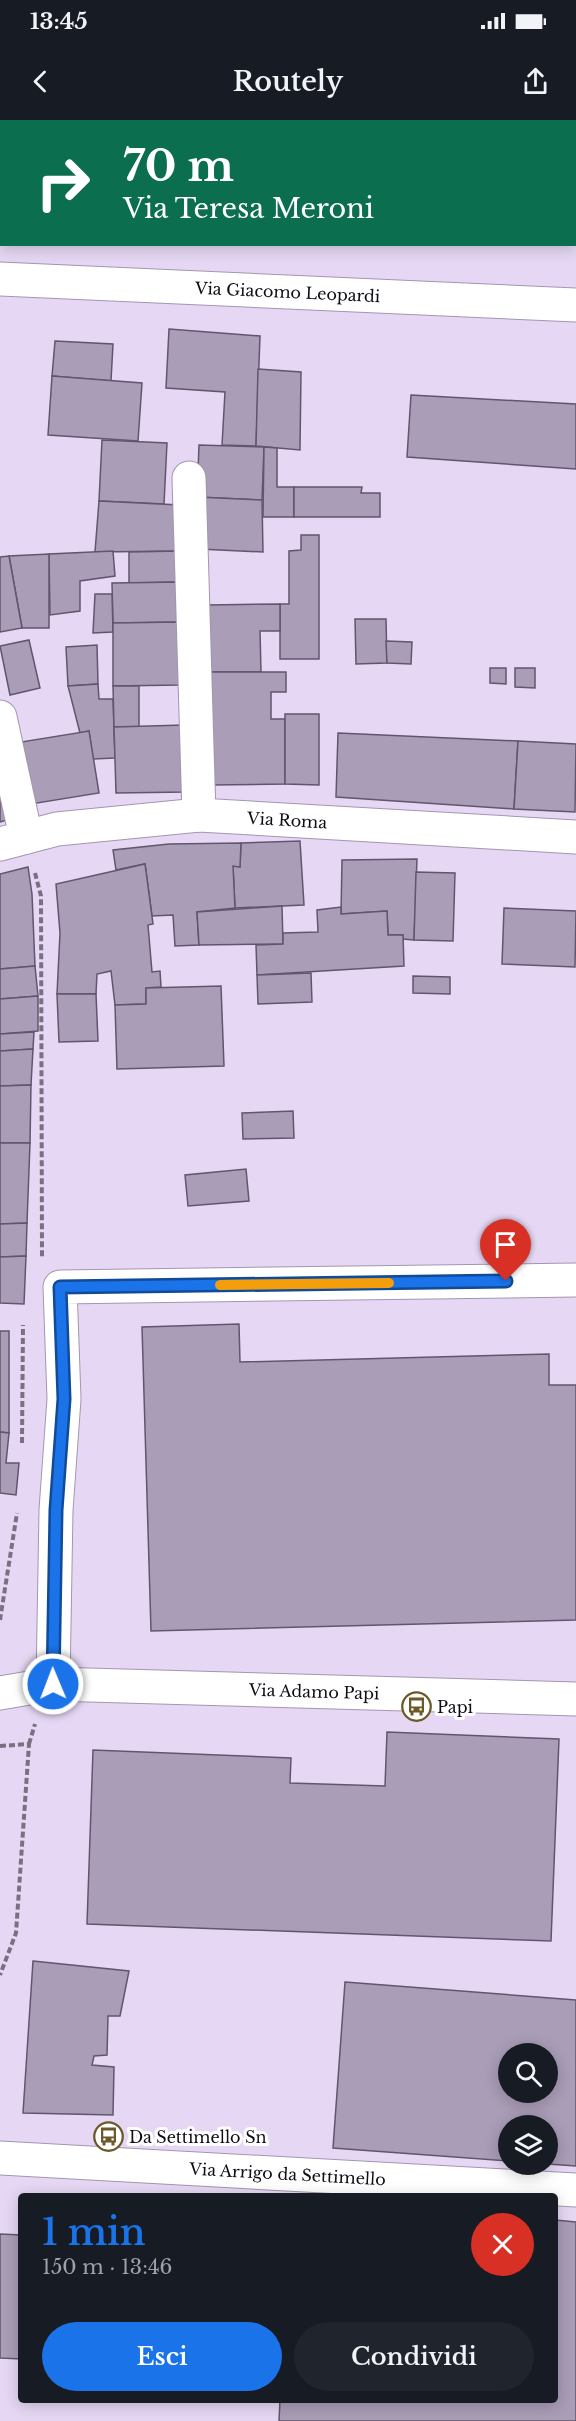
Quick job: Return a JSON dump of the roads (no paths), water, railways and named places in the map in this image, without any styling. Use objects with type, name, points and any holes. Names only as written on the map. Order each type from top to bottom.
[{"type":"street","name":"Via Giacomo Leopardi","points":[[0,279],[576,305]]},
{"type":"street","points":[[189,478],[199,815]]},
{"type":"street","points":[[0,717],[13,841]]},
{"type":"street","name":"Via Roma","points":[[13,841],[57,829],[199,815],[576,837]]},
{"type":"street","points":[[53,1684],[56,1521],[64,1399],[51,1277],[576,1280]]},
{"type":"street","name":"Via Adamo Papi","points":[[0,1693],[53,1684],[576,1699]]},
{"type":"street","name":"Via Arrigo da Settimello","points":[[0,2158],[576,2190]]},
{"type":"place","name":"Papi","points":[[416,1707]]},
{"type":"place","name":"Da Settimello Sn","points":[[108,2137]]}]
